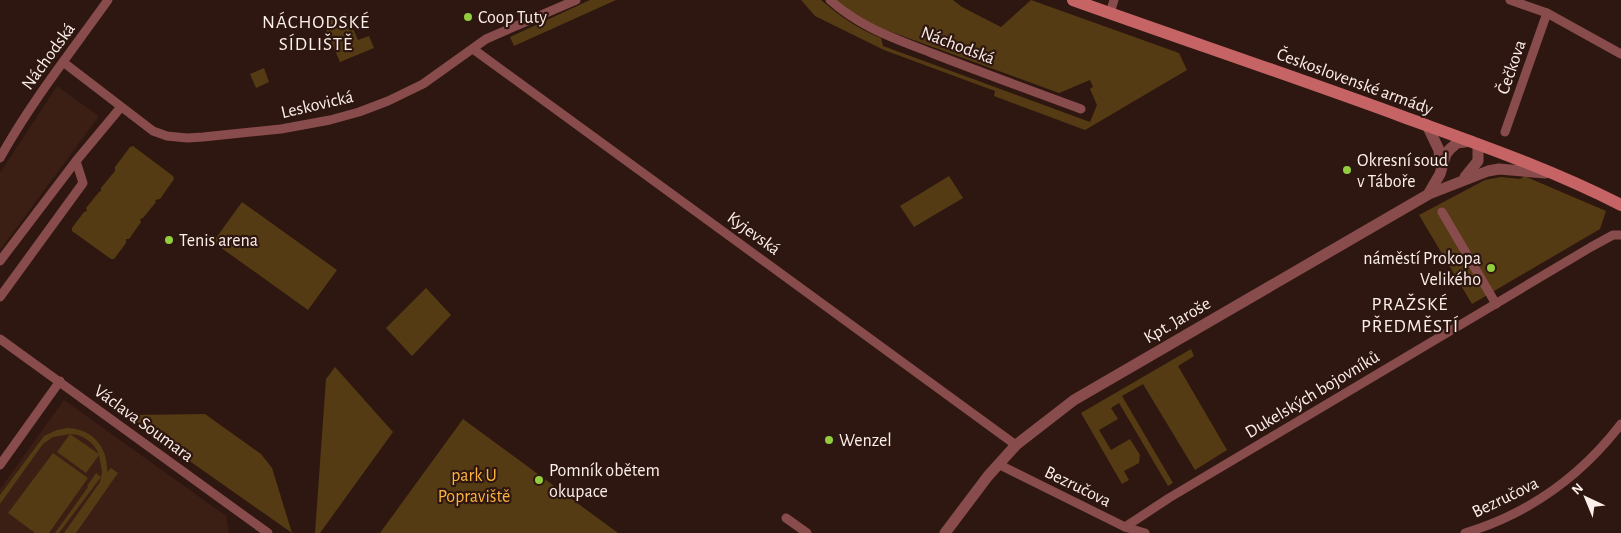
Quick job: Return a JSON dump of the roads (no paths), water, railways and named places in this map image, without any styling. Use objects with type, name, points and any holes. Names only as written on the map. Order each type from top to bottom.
[{"type":"main road","name":"Československé armády","points":[[1073,0],[1474,142],[1552,173],[1621,205]]},
{"type":"street","name":"Náchodská","points":[[0,158],[15,131],[62,62],[108,0]]},
{"type":"street","name":"Leskovická","points":[[62,62],[153,131],[167,136],[187,138],[281,129],[330,120],[388,101],[423,84],[486,39],[576,0]]},
{"type":"street","name":"Náchodská","points":[[830,0],[855,20],[883,34],[1081,109]]},
{"type":"street","points":[[1110,13],[1114,0]]},
{"type":"street","points":[[1510,0],[1547,13],[1621,54]]},
{"type":"street","name":"Čečkova","points":[[1505,132],[1547,13]]},
{"type":"street","name":"Kyjevská","points":[[473,49],[1016,445]]},
{"type":"street","points":[[0,261],[76,161],[121,107]]},
{"type":"street","points":[[1427,125],[1439,150],[1440,174]]},
{"type":"street","points":[[1429,194],[1440,174],[1446,154],[1452,146],[1457,143],[1474,142]]},
{"type":"street","name":"Kpt. Jaroše","points":[[1462,180],[1477,164],[1478,158],[1474,142]]},
{"type":"street","points":[[0,297],[83,182],[76,161]]},
{"type":"street","name":"Kpt. Jaroše","points":[[945,533],[998,464],[1016,445],[1074,400],[1429,194],[1462,180],[1499,168],[1552,173]]},
{"type":"street","points":[[1442,212],[1496,304]]},
{"type":"street","name":"Dukelských bojovníků","points":[[1127,530],[1169,498],[1592,246],[1613,235],[1621,235]]},
{"type":"street","name":"Václava Soumara","points":[[0,339],[268,533]]},
{"type":"street","points":[[0,465],[60,381]]},
{"type":"street","name":"Bezručova","points":[[1466,533],[1496,522],[1541,500],[1596,455],[1621,424]]},
{"type":"street","name":"Bezručova","points":[[998,464],[1127,530],[1145,533]]},
{"type":"street","points":[[786,518],[807,533]]},
{"type":"place","name":"Coop Tuty","points":[[468,17]]},
{"type":"place","name":"Okresní soud v Táboře","points":[[1347,170]]},
{"type":"place","name":"Tenis arena","points":[[169,240]]},
{"type":"place","name":"náměstí Prokopa Velikého","points":[[1491,268]]},
{"type":"place","name":"Wenzel","points":[[829,440]]},
{"type":"place","name":"Pomník obětem okupace","points":[[539,480]]},
{"type":"district","name":"NÁCHODSKÉ SÍDLIŠTĚ","points":[[316,32]]},
{"type":"district","name":"PRAŽSKÉ PŘEDMĚSTÍ","points":[[1410,314]]},
{"type":"park label","name":"park U Popraviště","points":[[474,485]]}]
